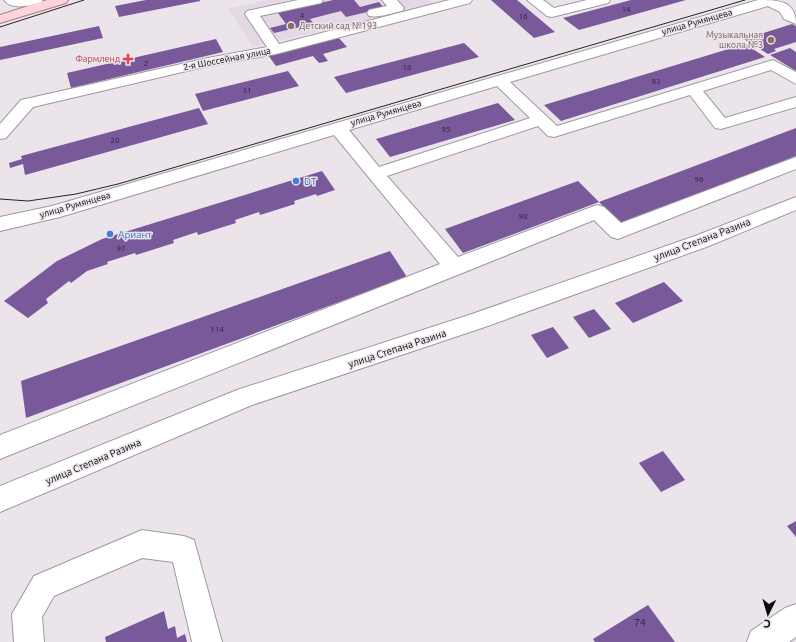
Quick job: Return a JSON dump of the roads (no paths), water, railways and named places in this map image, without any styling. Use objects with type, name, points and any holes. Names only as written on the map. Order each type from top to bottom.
[{"type":"main road","points":[[0,20],[37,3],[61,0]]},
{"type":"street","points":[[11,0],[20,3],[37,3]]},
{"type":"street","points":[[316,0],[252,14],[272,44],[397,8],[389,0]]},
{"type":"street","name":"2-я Шоссейная улица","points":[[0,134],[27,103],[208,62],[272,44],[465,0]]},
{"type":"street","points":[[534,0],[552,13],[603,0]]},
{"type":"street","points":[[770,0],[785,9],[790,16],[796,20]]},
{"type":"street","name":"улица Румянцева","points":[[0,224],[53,212],[770,0]]},
{"type":"street","points":[[499,80],[554,132],[773,65],[796,79]]},
{"type":"street","points":[[693,89],[721,124],[796,102]]},
{"type":"street","points":[[375,174],[540,120]]},
{"type":"street","points":[[337,127],[454,267]]},
{"type":"street","points":[[0,447],[454,267],[597,212],[618,232],[796,163]]},
{"type":"street","name":"улица Степана Разина","points":[[0,499],[246,397],[474,322],[702,240],[796,203]]},
{"type":"street","points":[[29,642],[27,614],[44,586],[142,544],[184,550],[207,642]]},
{"type":"street","points":[[762,642],[796,619]]},
{"type":"tram line","points":[[0,27],[84,0]]},
{"type":"tram line","points":[[0,199],[28,201],[76,194],[118,184],[745,0]]},
{"type":"place","name":"Детский сад №193","points":[[291,26]]},
{"type":"place","name":"Музыкальная школа №3","points":[[771,40]]},
{"type":"place","name":"Фармленд","points":[[128,59]]},
{"type":"place","name":"DT","points":[[296,181]]},
{"type":"place","name":"Ариант","points":[[110,234]]}]
